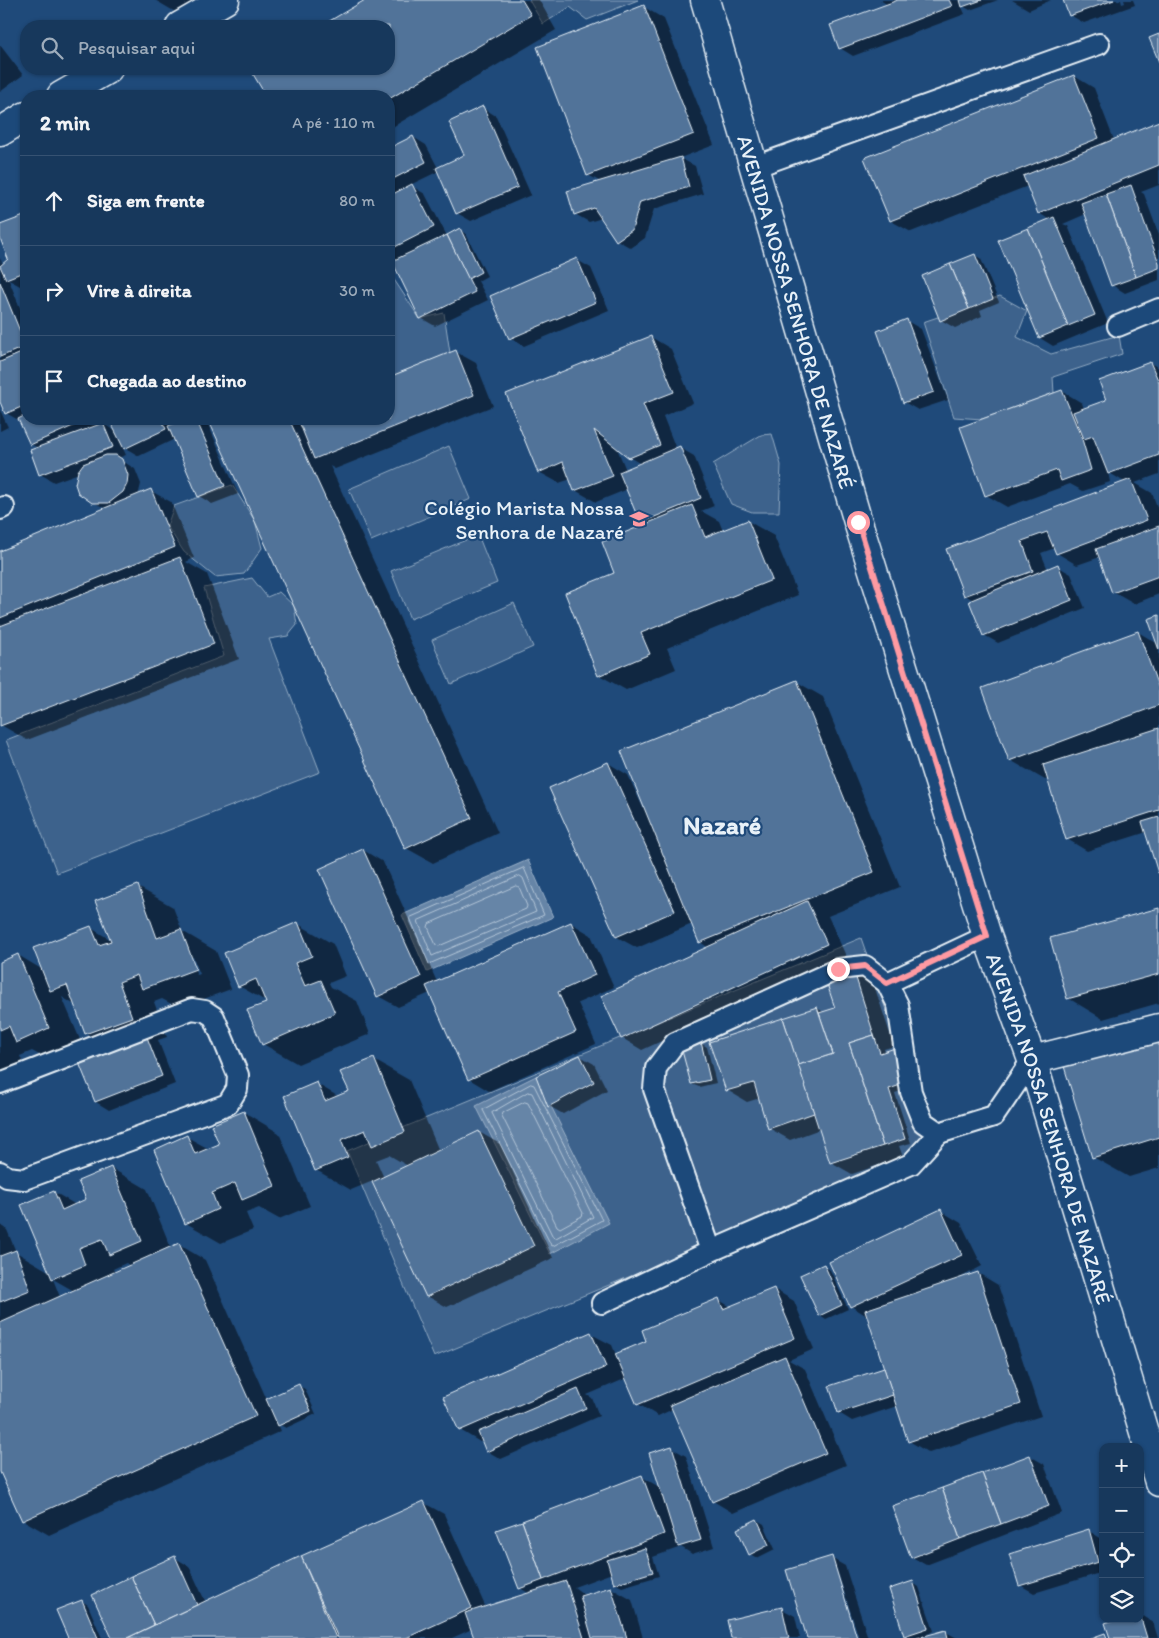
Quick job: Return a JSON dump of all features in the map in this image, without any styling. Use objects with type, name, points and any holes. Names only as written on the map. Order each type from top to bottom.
[{"type":"main road","points":[[190,20],[225,0]]},
{"type":"main road","name":"AVENIDA NOSSA SENHORA DE NAZARÉ","points":[[705,0],[858,522],[987,936],[1032,1060],[1158,1475]]},
{"type":"main road","points":[[71,90],[98,75]]},
{"type":"main road","points":[[0,132],[20,120]]},
{"type":"main road","points":[[1032,1060],[1159,1028]]},
{"type":"lane","points":[[754,167],[1099,44]]},
{"type":"lane","points":[[1118,326],[1159,309]]},
{"type":"lane","points":[[887,983],[987,936]]},
{"type":"lane","points":[[711,1252],[654,1089],[656,1068],[675,1043],[838,969],[865,966],[887,983],[898,1005],[911,1092],[923,1122],[939,1133]]},
{"type":"lane","points":[[0,1083],[192,1009],[205,1011],[214,1017],[238,1074],[236,1089],[228,1104],[24,1179],[7,1177],[0,1172]]},
{"type":"lane","points":[[602,1303],[711,1252],[910,1164],[939,1133],[994,1116],[1032,1060]]},
{"type":"shaded area","points":[[529,0],[638,0],[587,20],[570,7],[543,24]]},
{"type":"shaded area","points":[[395,281],[420,319],[444,313],[450,353],[395,375]]},
{"type":"shaded area","points":[[1000,296],[1027,311],[1017,337],[1051,354],[1119,335],[1122,354],[1053,377],[1054,393],[982,419],[954,417],[923,322]]},
{"type":"shaded area","points":[[772,434],[781,465],[779,512],[752,512],[731,504],[713,464],[761,435]]},
{"type":"shaded area","points":[[449,446],[471,499],[371,541],[349,489]]},
{"type":"shaded area","points":[[232,485],[255,521],[262,548],[244,574],[215,577],[184,552],[167,526],[174,506]]},
{"type":"shaded area","points":[[478,535],[497,583],[410,619],[391,571]]},
{"type":"shaded area","points":[[252,578],[267,597],[279,592],[294,606],[297,625],[288,636],[269,639],[320,772],[57,873],[6,740],[224,656],[204,588]]},
{"type":"shaded area","points":[[514,603],[533,647],[451,684],[432,640]]},
{"type":"shaded area","points":[[861,938],[935,1151],[434,1357],[347,1151]]},
{"type":"water","points":[[528,860],[553,917],[427,972],[402,915]]},
{"type":"water","points":[[536,1076],[609,1223],[550,1254],[476,1106]]},
{"type":"building","points":[[365,0],[522,0],[531,15],[395,95],[395,90],[262,90],[254,75],[395,75],[395,20],[331,20]]},
{"type":"building","points":[[898,0],[949,0],[952,6],[839,49],[830,25]]},
{"type":"building","points":[[960,0],[982,0],[962,7]]},
{"type":"building","points":[[1063,0],[1114,0],[1069,16]]},
{"type":"building","points":[[644,5],[694,134],[587,176],[537,47]]},
{"type":"building","points":[[1159,34],[1159,62],[1149,38]]},
{"type":"building","points":[[1074,75],[1099,138],[890,221],[864,158]]},
{"type":"building","points":[[483,106],[518,187],[456,214],[436,168],[464,155],[449,122]]},
{"type":"building","points":[[1159,121],[1159,165],[1038,214],[1023,176]]},
{"type":"building","points":[[413,136],[426,162],[395,178],[395,145]]},
{"type":"building","points":[[681,157],[689,187],[640,202],[632,230],[616,241],[594,208],[574,215],[567,191]]},
{"type":"building","points":[[412,184],[434,227],[395,247],[395,193]]},
{"type":"building","points":[[1131,185],[1159,263],[1159,268],[1136,277],[1106,194]]},
{"type":"building","points":[[1106,194],[1136,277],[1111,286],[1081,203]]},
{"type":"building","points":[[1054,217],[1095,315],[1068,326],[1028,228]]},
{"type":"building","points":[[20,218],[20,273],[6,279],[0,266],[8,259],[0,238],[0,225]]},
{"type":"building","points":[[460,228],[481,272],[468,279],[447,235]]},
{"type":"building","points":[[1028,228],[1068,326],[1039,338],[998,240]]},
{"type":"building","points":[[447,235],[475,292],[420,319],[395,267],[395,260]]},
{"type":"building","points":[[975,254],[993,299],[969,309],[950,264]]},
{"type":"building","points":[[577,258],[596,302],[509,339],[490,296]]},
{"type":"building","points":[[950,264],[969,309],[940,321],[922,276]]},
{"type":"building","points":[[0,282],[20,331],[20,349],[0,357]]},
{"type":"building","points":[[907,319],[934,392],[903,403],[877,331]]},
{"type":"building","points":[[651,336],[674,392],[643,404],[660,445],[629,458],[594,430],[613,476],[574,491],[563,462],[538,473],[506,394]]},
{"type":"building","points":[[456,350],[474,395],[314,459],[300,425],[395,425],[395,375]]},
{"type":"building","points":[[20,354],[20,408],[5,414],[0,402],[0,362]]},
{"type":"building","points":[[1150,362],[1159,382],[1159,455],[1108,474],[1093,436],[1084,439],[1073,412],[1106,400],[1099,381]]},
{"type":"building","points":[[1062,390],[1082,439],[1091,470],[1061,481],[1057,470],[985,496],[960,427]]},
{"type":"building","points":[[21,425],[75,425],[30,445]]},
{"type":"building","points":[[98,425],[104,425],[113,447],[39,475],[30,450]]},
{"type":"building","points":[[112,425],[164,425],[166,429],[124,449]]},
{"type":"building","points":[[199,425],[225,486],[198,497],[168,426]]},
{"type":"building","points":[[211,425],[292,425],[472,818],[405,849]]},
{"type":"building","points":[[680,446],[701,498],[640,523],[619,472]]},
{"type":"building","points":[[106,455],[116,455],[122,459],[128,475],[127,484],[123,492],[109,503],[92,503],[78,493],[75,484],[78,471],[83,464]]},
{"type":"building","points":[[1131,479],[1147,520],[1056,554],[1047,532],[1022,541],[1033,571],[964,596],[946,549]]},
{"type":"building","points":[[151,489],[175,547],[0,618],[0,551]]},
{"type":"building","points":[[692,505],[705,537],[748,520],[772,580],[641,633],[650,654],[598,676],[565,593],[614,573],[602,542]]},
{"type":"building","points":[[1159,526],[1159,576],[1112,593],[1096,549]]},
{"type":"building","points":[[180,557],[214,644],[0,726],[0,626]]},
{"type":"building","points":[[1058,564],[1072,600],[983,636],[969,601]]},
{"type":"building","points":[[1159,615],[1159,650],[1148,619]]},
{"type":"building","points":[[1138,631],[1159,689],[1159,705],[1009,761],[982,688]]},
{"type":"building","points":[[797,680],[874,872],[699,943],[621,751]]},
{"type":"building","points":[[1159,728],[1159,810],[1066,840],[1043,765]]},
{"type":"building","points":[[608,762],[675,911],[616,937],[549,788]]},
{"type":"building","points":[[1159,817],[1159,873],[1158,873],[1142,822]]},
{"type":"building","points":[[363,849],[421,977],[377,997],[319,869]]},
{"type":"building","points":[[138,885],[157,938],[181,929],[196,969],[142,989],[137,975],[119,982],[132,1017],[85,1034],[67,985],[50,991],[33,948],[91,926],[99,945],[111,941],[95,901]]},
{"type":"building","points":[[807,901],[827,944],[621,1039],[601,996]]},
{"type":"building","points":[[1159,908],[1159,974],[1067,999],[1050,938]]},
{"type":"building","points":[[298,922],[312,956],[295,963],[305,986],[321,980],[335,1013],[262,1045],[247,1010],[266,1003],[256,979],[238,987],[224,953]]},
{"type":"building","points":[[571,922],[595,975],[558,992],[576,1032],[468,1080],[426,986]]},
{"type":"building","points":[[18,954],[49,1028],[16,1043],[9,1026],[0,1030],[0,962]]},
{"type":"building","points":[[851,962],[874,1035],[849,1043],[883,1146],[830,1163],[798,1065],[833,1054],[819,1013],[835,1008],[823,972]]},
{"type":"building","points":[[817,1007],[833,1054],[798,1065],[783,1018]]},
{"type":"building","points":[[783,1018],[814,1113],[768,1129],[754,1083],[726,1091],[709,1042]]},
{"type":"building","points":[[145,1032],[162,1076],[95,1102],[77,1058]]},
{"type":"building","points":[[1159,1033],[1159,1137],[1092,1158],[1063,1063]]},
{"type":"building","points":[[874,1035],[880,1053],[898,1047],[909,1082],[889,1089],[905,1139],[883,1146],[849,1043]]},
{"type":"building","points":[[701,1042],[710,1080],[691,1084],[681,1047]]},
{"type":"building","points":[[580,1055],[594,1082],[548,1107],[536,1076]]},
{"type":"building","points":[[374,1058],[405,1132],[372,1146],[365,1130],[341,1140],[348,1157],[315,1171],[284,1096],[317,1082],[325,1101],[349,1091],[340,1072]]},
{"type":"building","points":[[244,1111],[275,1186],[242,1200],[235,1183],[212,1193],[218,1209],[185,1224],[154,1150],[187,1135],[195,1154],[219,1144],[211,1125]]},
{"type":"building","points":[[479,1131],[534,1246],[426,1297],[372,1182]]},
{"type":"building","points":[[111,1167],[142,1241],[109,1255],[102,1239],[79,1248],[85,1265],[52,1279],[21,1205],[54,1191],[62,1210],[86,1199],[78,1181]]},
{"type":"building","points":[[941,1209],[962,1255],[850,1307],[829,1262]]},
{"type":"building","points":[[179,1243],[256,1416],[22,1521],[0,1472],[0,1323]]},
{"type":"building","points":[[16,1250],[30,1290],[0,1302],[0,1256]]},
{"type":"building","points":[[824,1264],[842,1305],[819,1316],[800,1275]]},
{"type":"building","points":[[978,1272],[1021,1404],[908,1442],[865,1310]]},
{"type":"building","points":[[774,1288],[795,1338],[637,1405],[615,1354],[646,1341],[642,1330],[719,1298],[723,1309]]},
{"type":"building","points":[[591,1332],[606,1367],[459,1431],[443,1397]]},
{"type":"building","points":[[785,1356],[826,1453],[712,1502],[670,1405]]},
{"type":"building","points":[[884,1368],[893,1395],[838,1413],[829,1386]]},
{"type":"building","points":[[299,1384],[311,1411],[278,1426],[266,1399]]},
{"type":"building","points":[[578,1389],[586,1408],[486,1452],[478,1432]]},
{"type":"building","points":[[672,1446],[701,1540],[678,1547],[649,1453]]},
{"type":"building","points":[[1030,1455],[1049,1506],[1001,1524],[982,1473]]},
{"type":"building","points":[[982,1473],[1001,1524],[960,1539],[942,1488]]},
{"type":"building","points":[[642,1475],[664,1534],[543,1580],[522,1521]]},
{"type":"building","points":[[942,1488],[960,1539],[911,1558],[892,1506]]},
{"type":"building","points":[[424,1501],[472,1608],[406,1638],[338,1638],[301,1556]]},
{"type":"building","points":[[757,1519],[769,1545],[749,1555],[737,1529]]},
{"type":"building","points":[[522,1521],[543,1580],[519,1589],[496,1530]]},
{"type":"building","points":[[1089,1529],[1098,1562],[1019,1586],[1009,1554]]},
{"type":"building","points":[[645,1548],[653,1572],[614,1584],[607,1560]]},
{"type":"building","points":[[175,1556],[197,1605],[154,1625],[131,1576]]},
{"type":"building","points":[[301,1556],[336,1638],[127,1638],[197,1605]]},
{"type":"building","points":[[832,1556],[857,1638],[807,1638],[786,1570]]},
{"type":"building","points":[[131,1576],[154,1625],[127,1638],[112,1638],[92,1595]]},
{"type":"building","points":[[566,1581],[584,1638],[474,1638],[465,1613]]},
{"type":"building","points":[[913,1581],[928,1628],[904,1636],[889,1589]]},
{"type":"building","points":[[611,1587],[627,1638],[592,1638],[580,1596]]},
{"type":"building","points":[[82,1600],[98,1638],[68,1638],[56,1610]]},
{"type":"building","points":[[782,1607],[789,1638],[731,1638],[727,1620]]},
{"type":"building","points":[[1105,1623],[1142,1623],[1147,1638],[1110,1638]]},
{"type":"building","points":[[946,1630],[948,1638],[917,1638]]},
{"type":"building","points":[[1105,1633],[1107,1638],[1091,1638]]},
{"type":"place","name":"Colégio Marista Nossa Senhora de Nazaré","points":[[639,519]]},
{"type":"district","name":"Nazaré","points":[[722,825]]},
{"type":"route","points":[[838,969],[865,966],[887,983],[987,936],[858,522]]}]
